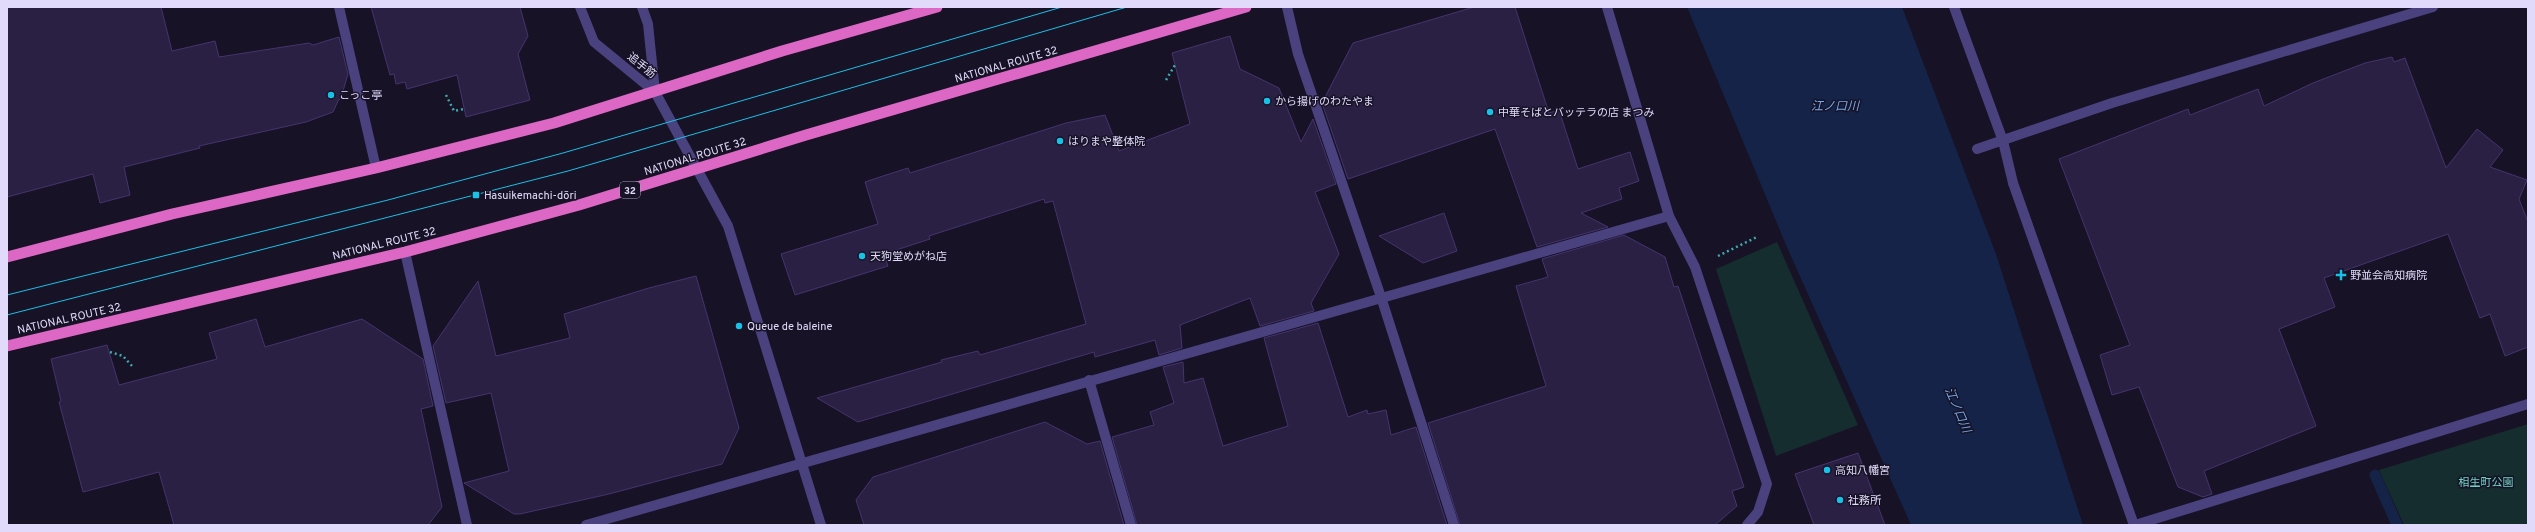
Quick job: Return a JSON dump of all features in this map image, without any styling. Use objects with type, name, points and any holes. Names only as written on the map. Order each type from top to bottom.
[{"type":"highway","points":[[7,257],[172,214],[376,168],[554,124],[782,51],[937,7]]},
{"type":"highway","name":"NATIONAL ROUTE 32","points":[[7,346],[405,252],[579,205],[697,170],[806,135],[1246,7]]},
{"type":"street","points":[[339,7],[376,168]]},
{"type":"street","name":"追手筋","points":[[580,7],[594,42],[655,92]]},
{"type":"street","name":"追手筋","points":[[642,7],[648,24],[655,92]]},
{"type":"street","points":[[1287,7],[1298,54],[1380,297],[1454,525]]},
{"type":"street","points":[[1607,7],[1669,216],[1695,267],[1767,484],[1758,512],[1747,525]]},
{"type":"street","points":[[1954,7],[2003,141],[2013,183],[2134,525],[2528,404]]},
{"type":"street","points":[[1977,149],[2112,103],[2433,7]]},
{"type":"street","points":[[655,92],[728,226],[821,525]]},
{"type":"street","points":[[586,525],[802,465],[1089,380],[1669,216]]},
{"type":"street","points":[[405,252],[466,525]]},
{"type":"street","points":[[1089,380],[1131,525]]},
{"type":"path","points":[[1166,80],[1175,65]]},
{"type":"path","points":[[446,95],[454,111],[464,109]]},
{"type":"path","points":[[1695,267],[1757,237]]},
{"type":"path","points":[[110,352],[122,356],[132,366]]},
{"type":"green space","points":[[1777,242],[1858,425],[1776,456],[1716,269]]},
{"type":"green space","name":"相生町公園","points":[[2528,424],[2528,525],[2404,525],[2379,470]]},
{"type":"water","name":"江ノ口川","points":[[1687,7],[1902,7],[1996,254],[2083,525],[1911,525],[1786,245]]},
{"type":"building","points":[[7,7],[161,7],[172,51],[215,41],[219,57],[309,43],[313,45],[339,37],[348,74],[341,98],[333,112],[306,122],[199,146],[200,148],[124,167],[130,195],[100,203],[93,174],[7,197]]},
{"type":"building","points":[[371,7],[520,7],[528,36],[518,54],[530,100],[466,117],[457,75],[407,89],[405,82],[396,84],[394,74],[390,75]]},
{"type":"building","points":[[1474,7],[1515,7],[1549,113],[1559,110],[1578,169],[1630,152],[1639,181],[1619,188],[1622,199],[1581,213],[1608,227],[1537,247],[1495,129],[1348,179],[1322,103],[1353,43]]},
{"type":"building","points":[[1230,36],[1240,69],[1279,88],[1301,142],[1313,119],[1336,184],[1315,192],[1339,254],[1311,303],[1314,311],[1260,326],[1250,298],[1180,325],[1182,348],[1159,355],[1155,340],[1095,357],[1094,352],[858,422],[817,398],[942,362],[941,360],[978,351],[980,355],[1086,324],[1053,201],[1045,203],[1044,199],[929,236],[930,239],[884,254],[888,266],[795,295],[781,254],[878,224],[865,182],[908,168],[910,173],[1066,123],[1105,115],[1119,151],[1190,124],[1172,53]]},
{"type":"building","points":[[2392,57],[2394,62],[2405,58],[2446,168],[2477,129],[2503,150],[2490,167],[2527,180],[2519,199],[2528,222],[2528,347],[2505,356],[2490,314],[2480,318],[2448,234],[2324,278],[2335,307],[2279,329],[2316,426],[2204,471],[2212,494],[2203,497],[2178,487],[2139,387],[2112,395],[2100,355],[2130,345],[2059,159],[2188,109],[2190,115],[2258,89],[2264,106],[2313,83],[2365,63]]},
{"type":"building","points":[[1444,213],[1457,251],[1423,263],[1379,236]]},
{"type":"building","points":[[1624,235],[1665,257],[1674,287],[1678,286],[1744,487],[1732,491],[1737,506],[1715,525],[1460,525],[1428,423],[1546,386],[1516,286],[1548,277],[1542,259]]},
{"type":"building","points":[[696,276],[739,428],[722,464],[609,494],[520,514],[514,514],[464,483],[509,471],[491,393],[446,403],[433,346],[478,281],[496,356],[570,338],[564,314],[649,288]]},
{"type":"building","points":[[256,319],[265,347],[362,319],[423,359],[433,406],[421,409],[442,507],[428,525],[174,525],[159,472],[83,492],[59,402],[61,401],[51,359],[107,345],[119,385],[217,359],[209,333]]},
{"type":"building","points":[[1318,323],[1348,417],[1367,410],[1368,414],[1386,410],[1391,435],[1416,427],[1447,525],[1137,525],[1112,437],[1154,425],[1150,412],[1174,403],[1163,367],[1183,362],[1184,383],[1203,378],[1223,446],[1288,426],[1264,338]]},
{"type":"building","points":[[1045,422],[1087,444],[1100,441],[1124,525],[864,525],[856,500],[873,477]]},
{"type":"building","name":"社務所","points":[[1858,453],[1885,525],[1814,525],[1795,474]]},
{"type":"waterway","points":[[2375,475],[2397,525]]},
{"type":"tram line","points":[[7,295],[388,200],[563,153],[1062,7]]},
{"type":"tram line","points":[[7,315],[568,171],[1127,7]]},
{"type":"place","name":"こっこ亭","points":[[331,95]]},
{"type":"place","name":"から揚げのわたやま","points":[[1267,101]]},
{"type":"place","name":"中華そばとバッテラの店 まつみ","points":[[1490,112]]},
{"type":"place","name":"はりまや整体院","points":[[1060,141]]},
{"type":"place","name":"Hasuikemachi-dōri","points":[[476,195]]},
{"type":"place","name":"天狗堂めがね店","points":[[862,256]]},
{"type":"place","name":"野並会高知病院","points":[[2341,275]]},
{"type":"place","name":"Queue de baleine","points":[[739,326]]},
{"type":"place","name":"高知八幡宮","points":[[1827,470]]},
{"type":"place","name":"社務所","points":[[1840,500]]}]
